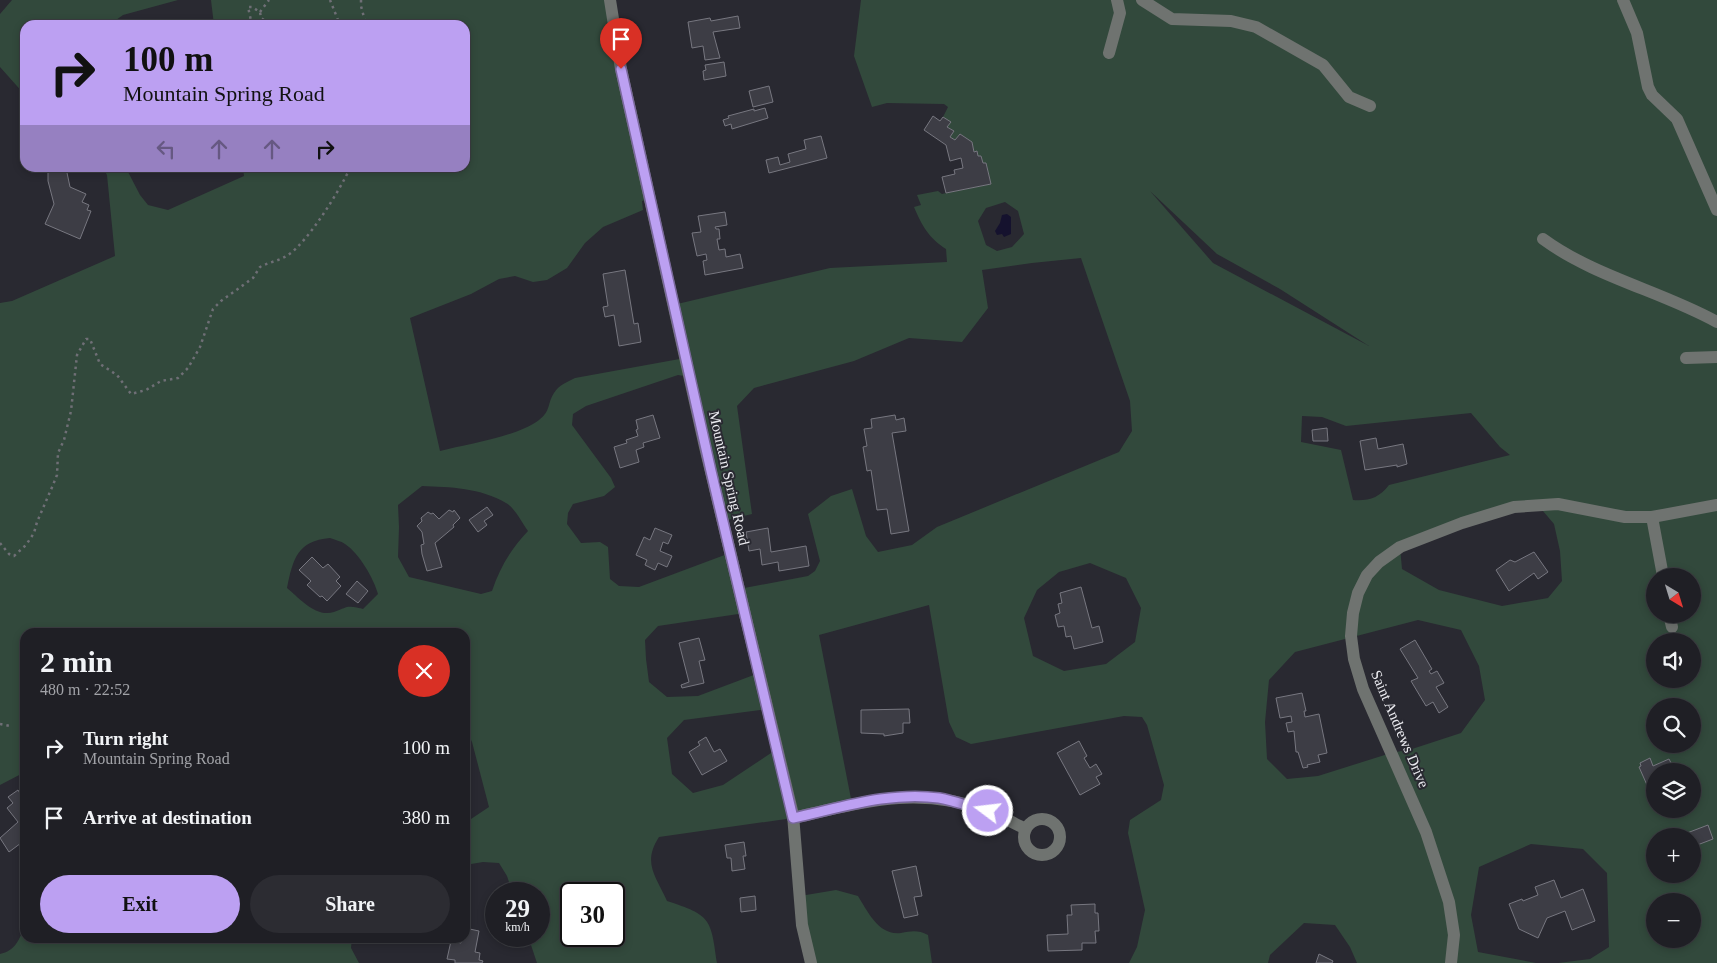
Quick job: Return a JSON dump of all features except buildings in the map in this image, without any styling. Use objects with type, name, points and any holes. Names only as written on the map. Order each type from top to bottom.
[{"type":"street","name":"Mountain Spring Road","points":[[610,0],[621,69],[701,429],[793,818],[802,925],[811,963]]},
{"type":"street","points":[[1109,54],[1120,13],[1117,0]]},
{"type":"street","points":[[1142,0],[1172,19],[1231,21],[1256,27],[1323,65],[1349,97],[1370,106]]},
{"type":"street","points":[[1623,0],[1637,33],[1648,87],[1652,95],[1677,119],[1717,210]]},
{"type":"street","points":[[1543,238],[1556,248],[1618,278],[1696,310],[1717,322]]},
{"type":"street","points":[[1686,358],[1717,357]]},
{"type":"street","name":"Saint Andrews Drive","points":[[1451,963],[1454,934],[1449,902],[1426,832],[1363,689],[1354,659],[1351,636],[1353,613],[1358,593],[1367,575],[1379,562],[1400,547],[1462,523],[1514,507],[1558,504],[1625,517],[1652,517],[1717,505]]},
{"type":"street","points":[[1652,517],[1662,568]]},
{"type":"street","points":[[1671,623],[1672,627]]},
{"type":"street","points":[[793,818],[867,801],[907,796],[939,798],[988,811],[1026,829]]},
{"type":"path","points":[[264,20],[261,18],[260,12],[269,0]]},
{"type":"path","points":[[330,0],[338,20]]},
{"type":"path","points":[[362,0],[361,6],[365,20]]},
{"type":"path","points":[[251,20],[248,7],[252,7],[260,12]]},
{"type":"path","points":[[0,543],[9,554],[14,556],[26,545],[46,504],[57,475],[58,453],[64,440],[71,411],[77,355],[80,346],[86,339],[90,339],[93,344],[100,364],[117,375],[131,394],[146,390],[161,381],[178,378],[193,361],[200,347],[213,309],[252,278],[260,267],[278,262],[290,254],[303,241],[338,191],[348,172]]},
{"type":"path","points":[[0,724],[10,726]]},
{"type":"green space","points":[[12,0],[178,0],[123,15],[116,20],[20,20],[20,89],[0,67],[0,14]]},
{"type":"green space","points":[[211,0],[610,0],[650,199],[642,201],[643,210],[603,227],[585,243],[567,268],[547,280],[533,282],[515,276],[499,279],[471,294],[410,318],[440,451],[491,439],[529,426],[543,417],[558,388],[575,378],[685,358],[673,305],[830,268],[947,262],[946,249],[931,236],[917,214],[914,207],[921,205],[917,195],[938,191],[942,194],[991,184],[986,163],[983,163],[977,151],[974,152],[972,142],[960,134],[955,140],[950,137],[954,131],[947,127],[950,122],[943,117],[948,107],[944,104],[887,103],[872,107],[854,56],[861,0],[1717,0],[1717,963],[1558,963],[1590,959],[1609,947],[1607,873],[1583,849],[1531,844],[1479,867],[1471,915],[1478,952],[1536,963],[1357,963],[1350,947],[1335,925],[1304,923],[1270,955],[1268,963],[1129,963],[1137,947],[1145,910],[1128,833],[1130,820],[1161,800],[1164,785],[1147,725],[1142,717],[1124,716],[971,744],[956,737],[949,722],[929,605],[819,635],[852,804],[793,818],[659,837],[654,846],[651,862],[655,877],[667,901],[693,910],[706,921],[713,937],[717,963],[537,963],[532,947],[550,947],[550,882],[509,882],[499,863],[483,862],[470,864],[470,820],[489,807],[470,738],[470,628],[20,628],[20,775],[0,785],[0,303],[12,301],[115,256],[105,172],[128,172],[140,195],[148,205],[168,210],[244,176],[244,172],[470,172],[470,20],[213,20]],"holes":[[[1150,191],[1217,254],[1280,289],[1369,346],[1213,263]],[[1005,202],[1018,211],[1024,234],[1012,247],[997,251],[986,245],[978,221],[986,208]],[[1081,258],[1130,401],[1132,431],[1119,452],[937,527],[912,545],[878,552],[866,536],[852,489],[831,496],[808,514],[820,561],[815,571],[808,576],[739,589],[730,553],[639,587],[619,586],[610,579],[608,547],[600,542],[581,543],[567,524],[568,513],[573,504],[604,496],[615,487],[611,478],[572,425],[573,414],[586,406],[678,375],[684,376],[723,521],[752,514],[737,406],[754,388],[854,361],[909,338],[962,342],[988,308],[982,270]],[[1471,413],[1500,447],[1510,455],[1389,485],[1373,498],[1353,500],[1341,450],[1301,442],[1302,416],[1322,417],[1346,426]],[[422,486],[476,491],[506,503],[512,508],[528,531],[507,559],[492,591],[481,594],[409,577],[398,557],[398,505]],[[1537,504],[1554,524],[1560,551],[1562,581],[1548,598],[1502,606],[1439,590],[1402,569],[1400,547]],[[330,538],[343,543],[356,554],[365,567],[378,594],[363,609],[347,607],[334,612],[321,612],[302,602],[287,588],[298,553],[303,547],[319,540]],[[1090,563],[1126,578],[1141,608],[1135,642],[1106,664],[1064,671],[1033,656],[1024,618],[1037,590],[1059,572]],[[745,613],[759,673],[698,696],[667,697],[649,682],[646,659],[645,640],[658,626]],[[1418,620],[1461,630],[1479,666],[1485,700],[1461,733],[1318,776],[1287,779],[1267,759],[1265,722],[1269,680],[1295,652]],[[768,709],[777,749],[723,785],[693,793],[672,774],[667,738],[684,720]]]},
{"type":"green space","points":[[836,890],[858,896],[870,916],[886,931],[901,933],[912,931],[928,935],[932,963],[811,963],[800,896]]},
{"type":"green space","points":[[20,936],[20,943],[352,943],[351,948],[359,963],[0,963],[0,954],[13,948]]},
{"type":"shaded area","points":[[1007,214],[1011,217],[1011,234],[1004,237],[1002,234],[997,235],[995,231],[1002,215]]},
{"type":"route","points":[[621,69],[711,471],[793,818],[867,801],[907,796],[939,798],[988,811]]}]
